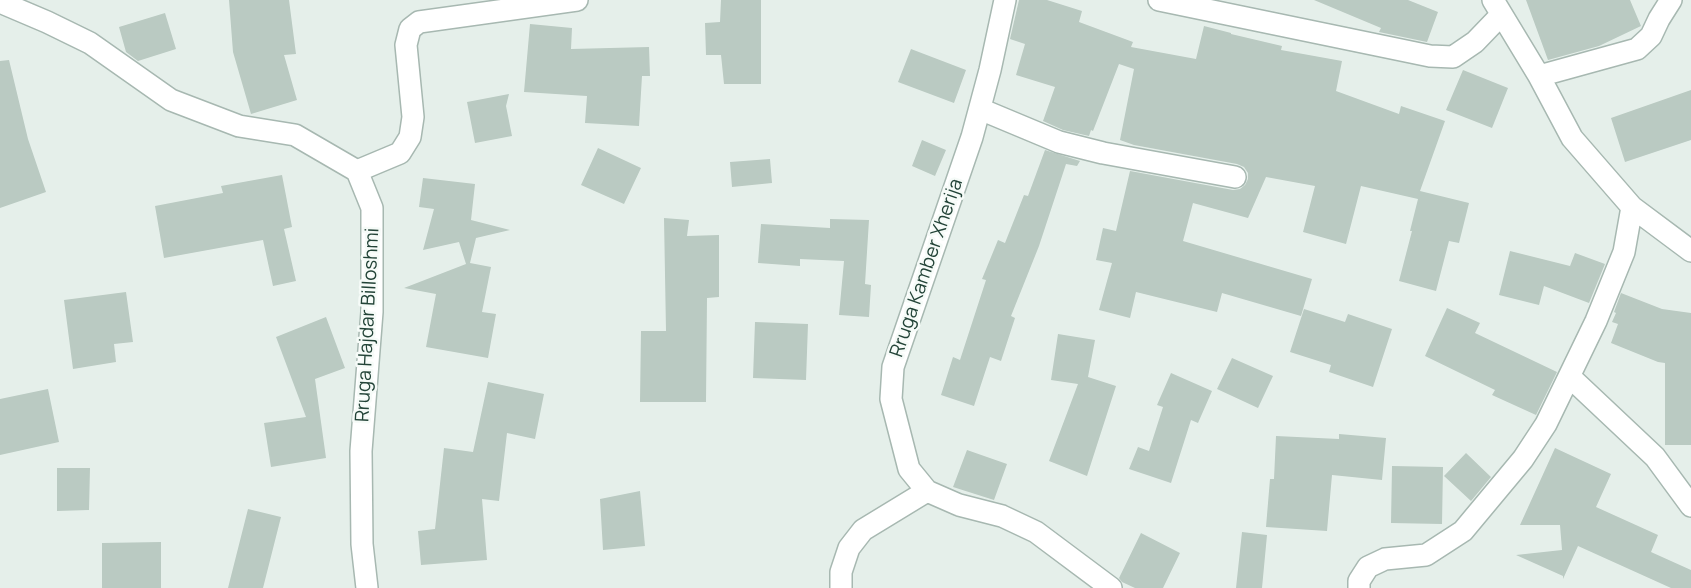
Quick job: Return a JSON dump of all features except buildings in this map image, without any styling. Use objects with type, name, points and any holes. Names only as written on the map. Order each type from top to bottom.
[{"type":"street","points":[[0,2],[90,43],[171,100],[239,125],[295,135],[357,171],[400,153],[410,136],[413,117],[406,45],[410,29],[419,22],[577,0]]},
{"type":"street","name":"Rruga Kamber Xherija","points":[[927,491],[909,469],[891,399],[893,367],[972,137],[1005,0]]},
{"type":"street","points":[[1159,0],[1430,56],[1453,57],[1475,42],[1497,7],[1539,76],[1572,138],[1632,207],[1691,251]]},
{"type":"street","points":[[1539,76],[1637,49],[1651,36],[1658,19],[1671,0]]},
{"type":"street","points":[[980,109],[1059,142],[1102,153],[1236,177]]},
{"type":"street","name":"Rruga Hajdar Billoshmi","points":[[357,171],[372,208],[372,312],[361,451],[362,544],[367,588]]},
{"type":"street","points":[[1359,588],[1359,582],[1368,567],[1385,559],[1426,555],[1463,531],[1523,459],[1546,424],[1596,321],[1623,253],[1632,207]]},
{"type":"street","points":[[1570,377],[1655,457],[1691,506]]},
{"type":"street","points":[[841,588],[841,572],[849,548],[863,530],[927,491],[959,505],[1002,516],[1036,532],[1111,588]]}]
